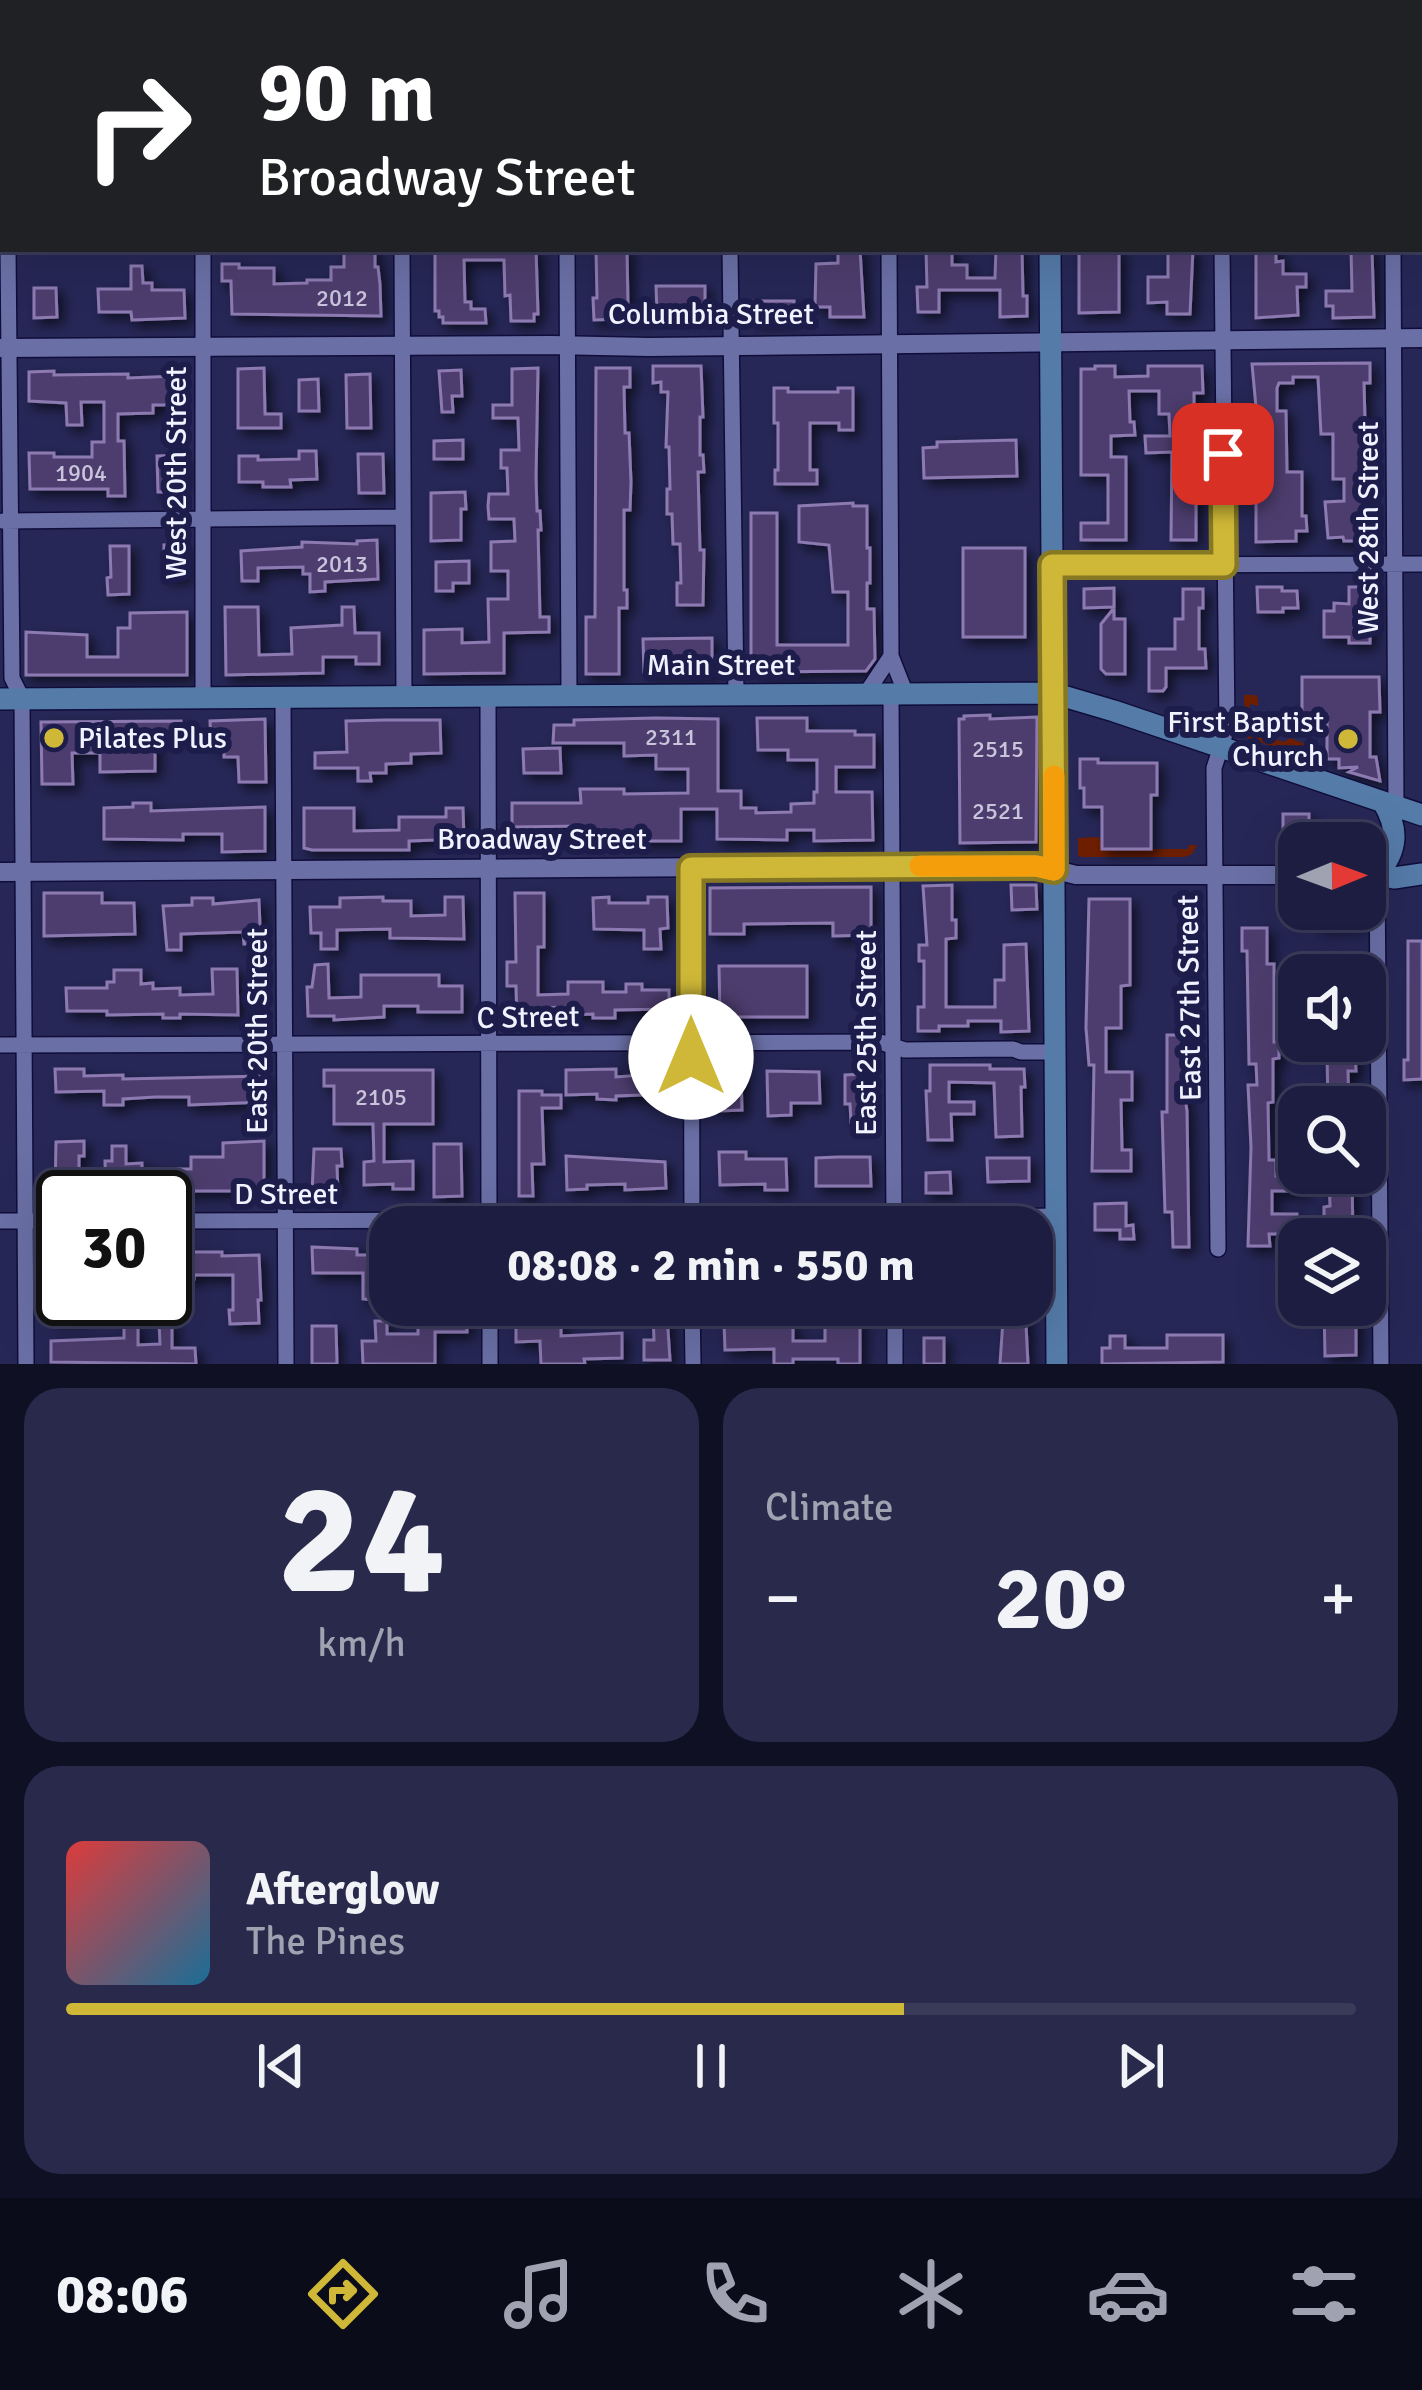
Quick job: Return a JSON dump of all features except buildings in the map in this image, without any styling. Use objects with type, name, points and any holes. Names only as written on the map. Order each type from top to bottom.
[{"type":"main road","points":[[1050,252],[1058,1364]]},
{"type":"main road","name":"Main Street","points":[[11,699],[1053,693],[1422,814]]},
{"type":"main road","points":[[1386,863],[1394,848],[1390,805]]},
{"type":"main road","points":[[1386,877],[1422,874]]},
{"type":"street","points":[[8,252],[5,521],[23,872],[26,1364]]},
{"type":"street","name":"West 20th Street","points":[[203,252],[203,698]]},
{"type":"street","points":[[402,252],[404,697]]},
{"type":"street","points":[[567,252],[569,696]]},
{"type":"street","points":[[730,252],[736,695]]},
{"type":"street","name":"East 25th Street","points":[[889,252],[891,656],[898,694],[892,866],[894,1206]]},
{"type":"street","name":"East 27th Street","points":[[1218,1249],[1214,768],[1227,728],[1222,252]]},
{"type":"street","name":"West 28th Street","points":[[1390,805],[1396,564],[1393,252]]},
{"type":"street","name":"Columbia Street","points":[[4,348],[1422,338]]},
{"type":"street","points":[[5,521],[403,518]]},
{"type":"street","points":[[1052,565],[1422,564]]},
{"type":"street","points":[[865,694],[891,656]]},
{"type":"street","points":[[488,696],[489,1206]]},
{"type":"street","name":"East 20th Street","points":[[283,697],[286,1364]]},
{"type":"street","name":"Broadway Street","points":[[0,872],[1036,866],[1076,875],[1278,875]]},
{"type":"street","points":[[691,868],[692,1206]]},
{"type":"street","points":[[1372,930],[1381,1364]]},
{"type":"street","name":"C Street","points":[[0,1045],[880,1042],[905,1050],[1054,1052]]},
{"type":"street","points":[[0,1221],[36,1221]]},
{"type":"street","name":"D Street","points":[[192,1221],[369,1222]]},
{"type":"street","points":[[490,1326],[490,1364]]},
{"type":"street","points":[[692,1326],[693,1364]]},
{"type":"street","points":[[895,1326],[895,1364]]},
{"type":"shaded area","points":[[1244,695],[1258,698],[1258,706],[1250,704],[1248,715],[1260,723],[1256,733],[1313,747],[1313,761],[1245,737]]},
{"type":"shaded area","points":[[1099,837],[1103,849],[1188,849],[1197,845],[1185,857],[1078,855],[1078,838]]},
{"type":"slow traffic","points":[[920,866],[1054,870],[1054,776]]},
{"type":"place","name":"Pilates Plus","points":[[54,738]]},
{"type":"place","name":"First Baptist Church","points":[[1348,739]]},
{"type":"route","points":[[691,1057],[691,868],[1036,866],[1054,870],[1052,565],[1224,565],[1223,454]]}]
